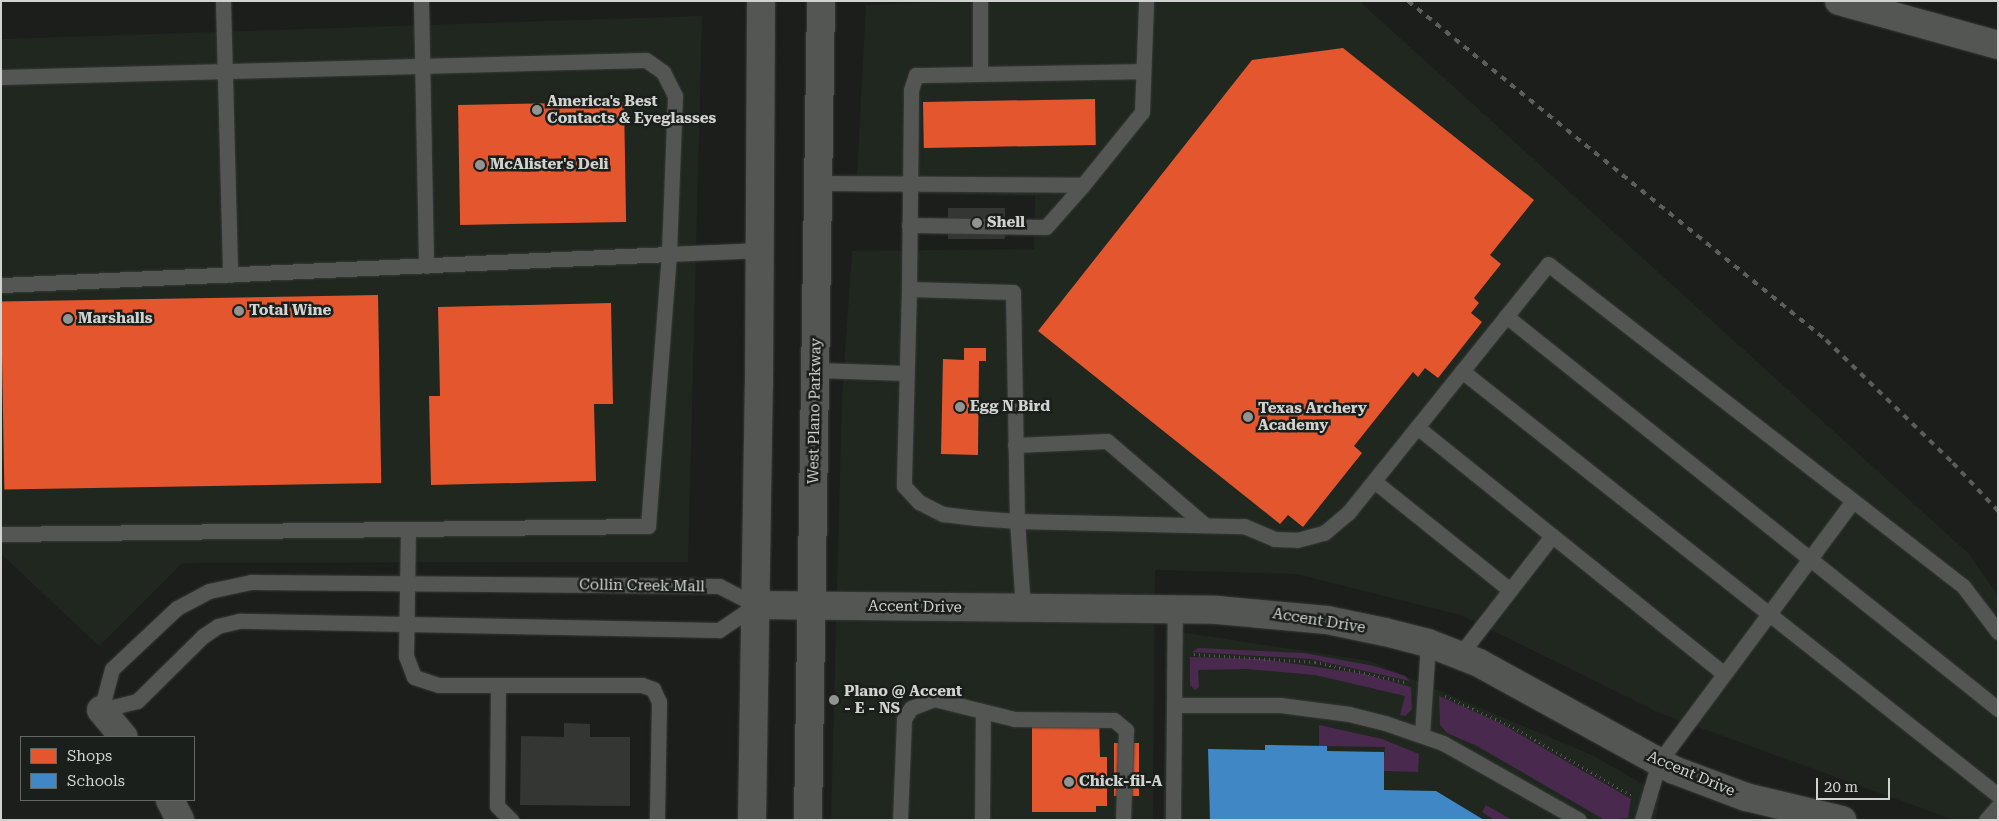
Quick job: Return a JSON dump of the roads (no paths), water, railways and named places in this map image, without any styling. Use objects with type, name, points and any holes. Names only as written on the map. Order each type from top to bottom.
[{"type":"main road","points":[[752,820],[761,250],[761,1]]},
{"type":"main road","name":"West Plano Parkway","points":[[808,820],[810,606],[820,184],[821,1]]},
{"type":"main road","points":[[1839,1],[1998,45]]},
{"type":"main road","name":"Accent Drive","points":[[756,605],[1175,609],[1270,613],[1328,620],[1428,643],[1522,684],[1659,762],[1746,797],[1842,820]]},
{"type":"main road","points":[[101,710],[123,736]]},
{"type":"main road","points":[[170,801],[180,820]]},
{"type":"lane","points":[[223,1],[230,274]]},
{"type":"lane","points":[[421,1],[426,266]]},
{"type":"lane","points":[[980,1],[980,73]]},
{"type":"lane","points":[[909,225],[1046,227],[1142,112],[1146,1]]},
{"type":"lane","points":[[1,77],[646,60],[664,72],[675,96],[668,254],[648,526],[1,534]]},
{"type":"lane","points":[[1143,71],[916,75],[911,90],[908,184],[909,289],[904,486],[919,502],[943,514],[1017,521],[1244,526],[1274,539],[1297,540],[1324,533],[1348,513],[1548,264],[1963,586],[1998,632]]},
{"type":"lane","points":[[820,184],[1083,185]]},
{"type":"lane","points":[[1,285],[761,250]]},
{"type":"lane","points":[[909,289],[1013,292],[1017,521],[1023,608]]},
{"type":"lane","points":[[1506,316],[1998,709]]},
{"type":"lane","points":[[817,370],[906,373]]},
{"type":"lane","points":[[1462,371],[1998,795]]},
{"type":"lane","points":[[1417,427],[1724,674]]},
{"type":"lane","points":[[1015,445],[1107,441],[1205,525]]},
{"type":"lane","points":[[1374,481],[1510,590]]},
{"type":"lane","points":[[1642,820],[1659,762],[1853,501]]},
{"type":"lane","points":[[408,529],[408,584],[405,623],[406,656],[414,676],[439,685],[642,685],[652,689],[659,702],[657,820]]},
{"type":"lane","points":[[1459,656],[1552,536]]},
{"type":"lane","name":"Collin Creek Mall","points":[[101,710],[112,669],[176,608],[209,591],[251,582],[719,586],[756,605]]},
{"type":"lane","points":[[101,710],[137,700],[203,636],[218,626],[238,620],[719,630],[756,605]]},
{"type":"lane","points":[[1173,820],[1175,609]]},
{"type":"lane","points":[[1422,734],[1428,643]]},
{"type":"lane","points":[[498,685],[497,806],[511,820]]},
{"type":"lane","points":[[900,820],[902,731],[904,719],[911,708],[934,699],[1014,720],[1114,720],[1126,730],[1123,820]]},
{"type":"lane","points":[[1174,705],[1247,704],[1316,708],[1349,714],[1422,734],[1472,758],[1579,820]]},
{"type":"lane","points":[[982,820],[983,712]]},
{"type":"lane","points":[[1986,820],[1998,806]]},
{"type":"railway","points":[[1408,1],[1826,340],[1953,463],[1998,511]]},
{"type":"place","name":"America's Best Contacts & Eyeglasses","points":[[537,110]]},
{"type":"place","name":"McAlister's Deli","points":[[480,165]]},
{"type":"place","name":"Shell","points":[[977,223]]},
{"type":"place","name":"Total Wine","points":[[239,311]]},
{"type":"place","name":"Marshalls","points":[[68,319]]},
{"type":"place","name":"Egg N Bird","points":[[960,407]]},
{"type":"place","name":"Texas Archery Academy","points":[[1248,417]]},
{"type":"place","name":"Plano @ Accent - E - NS","points":[[834,700]]},
{"type":"place","name":"Chick-fil-A","points":[[1069,782]]}]
